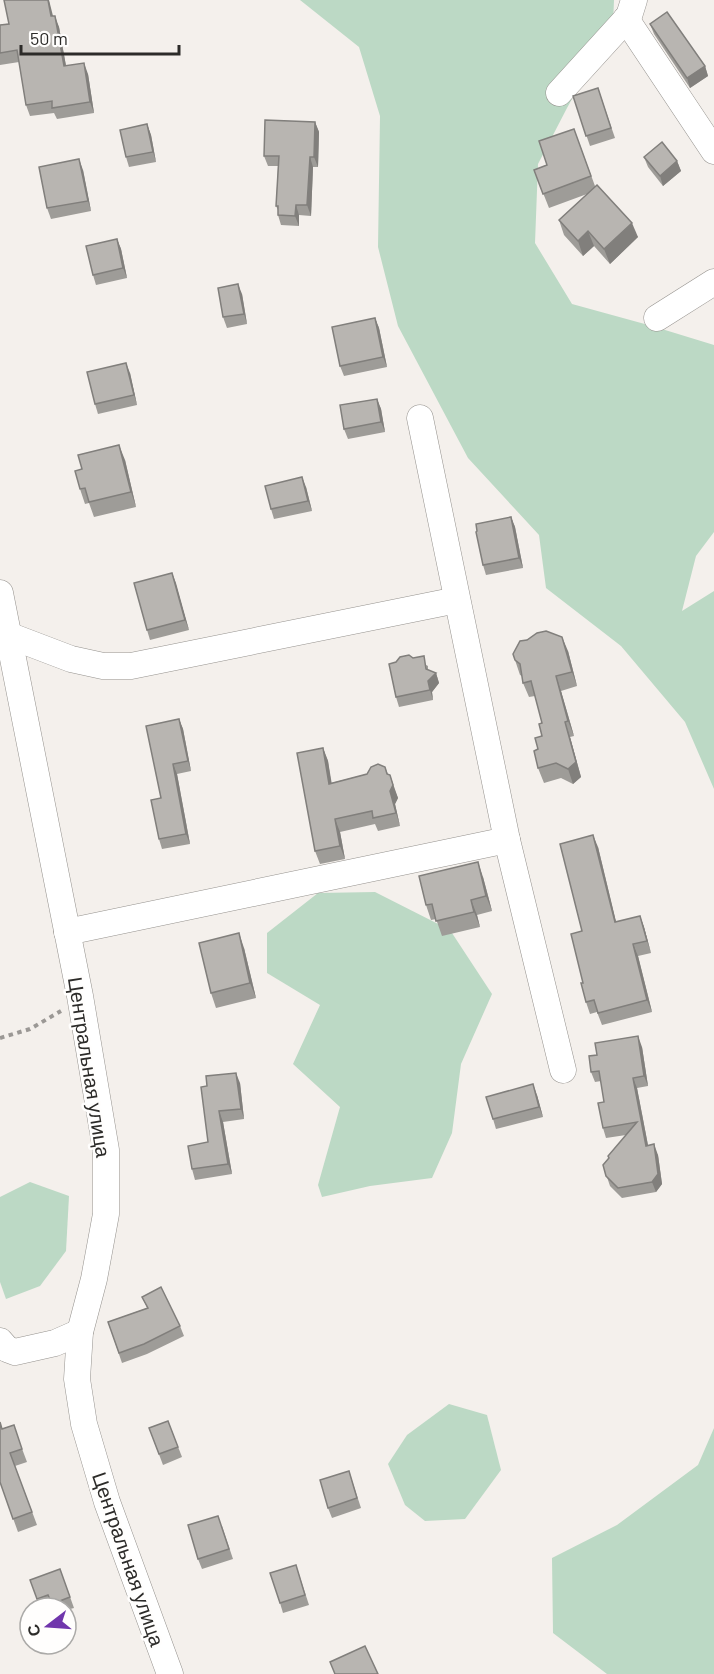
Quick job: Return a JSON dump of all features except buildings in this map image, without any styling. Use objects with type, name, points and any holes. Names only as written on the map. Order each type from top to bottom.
[{"type":"street","points":[[559,93],[630,9],[714,152]]},
{"type":"street","points":[[657,318],[714,282]]},
{"type":"street","points":[[420,418],[507,840],[564,1070]]},
{"type":"street","name":"Центральная улица","points":[[0,593],[80,996],[106,1150],[106,1214],[94,1279],[80,1332],[77,1379],[84,1424],[107,1502],[170,1674]]},
{"type":"street","points":[[8,635],[71,659],[103,666],[131,666],[457,600]]},
{"type":"street","points":[[67,932],[507,840]]},
{"type":"street","points":[[0,1341],[7,1349],[15,1352],[55,1343],[80,1332]]},
{"type":"path","points":[[0,1038],[30,1029],[57,1015],[80,996]]},
{"type":"green space","points":[[300,0],[614,0],[613,25],[538,164],[535,243],[572,304],[714,345],[714,532],[696,556],[682,611],[714,591],[714,789],[685,722],[621,646],[546,588],[539,535],[468,458],[398,326],[378,247],[380,116],[359,47]]},
{"type":"green space","points":[[375,892],[450,930],[492,994],[461,1064],[452,1133],[432,1178],[370,1186],[322,1197],[318,1185],[340,1107],[293,1064],[320,1005],[267,973],[267,933],[318,893]]},
{"type":"green space","points":[[30,1182],[69,1196],[66,1251],[40,1286],[6,1299],[0,1282],[0,1197]]},
{"type":"green space","points":[[449,1404],[487,1415],[501,1470],[465,1519],[425,1521],[405,1505],[388,1464],[407,1435]]},
{"type":"green space","points":[[714,1428],[714,1674],[607,1674],[553,1633],[552,1558],[617,1525],[698,1465]]}]
